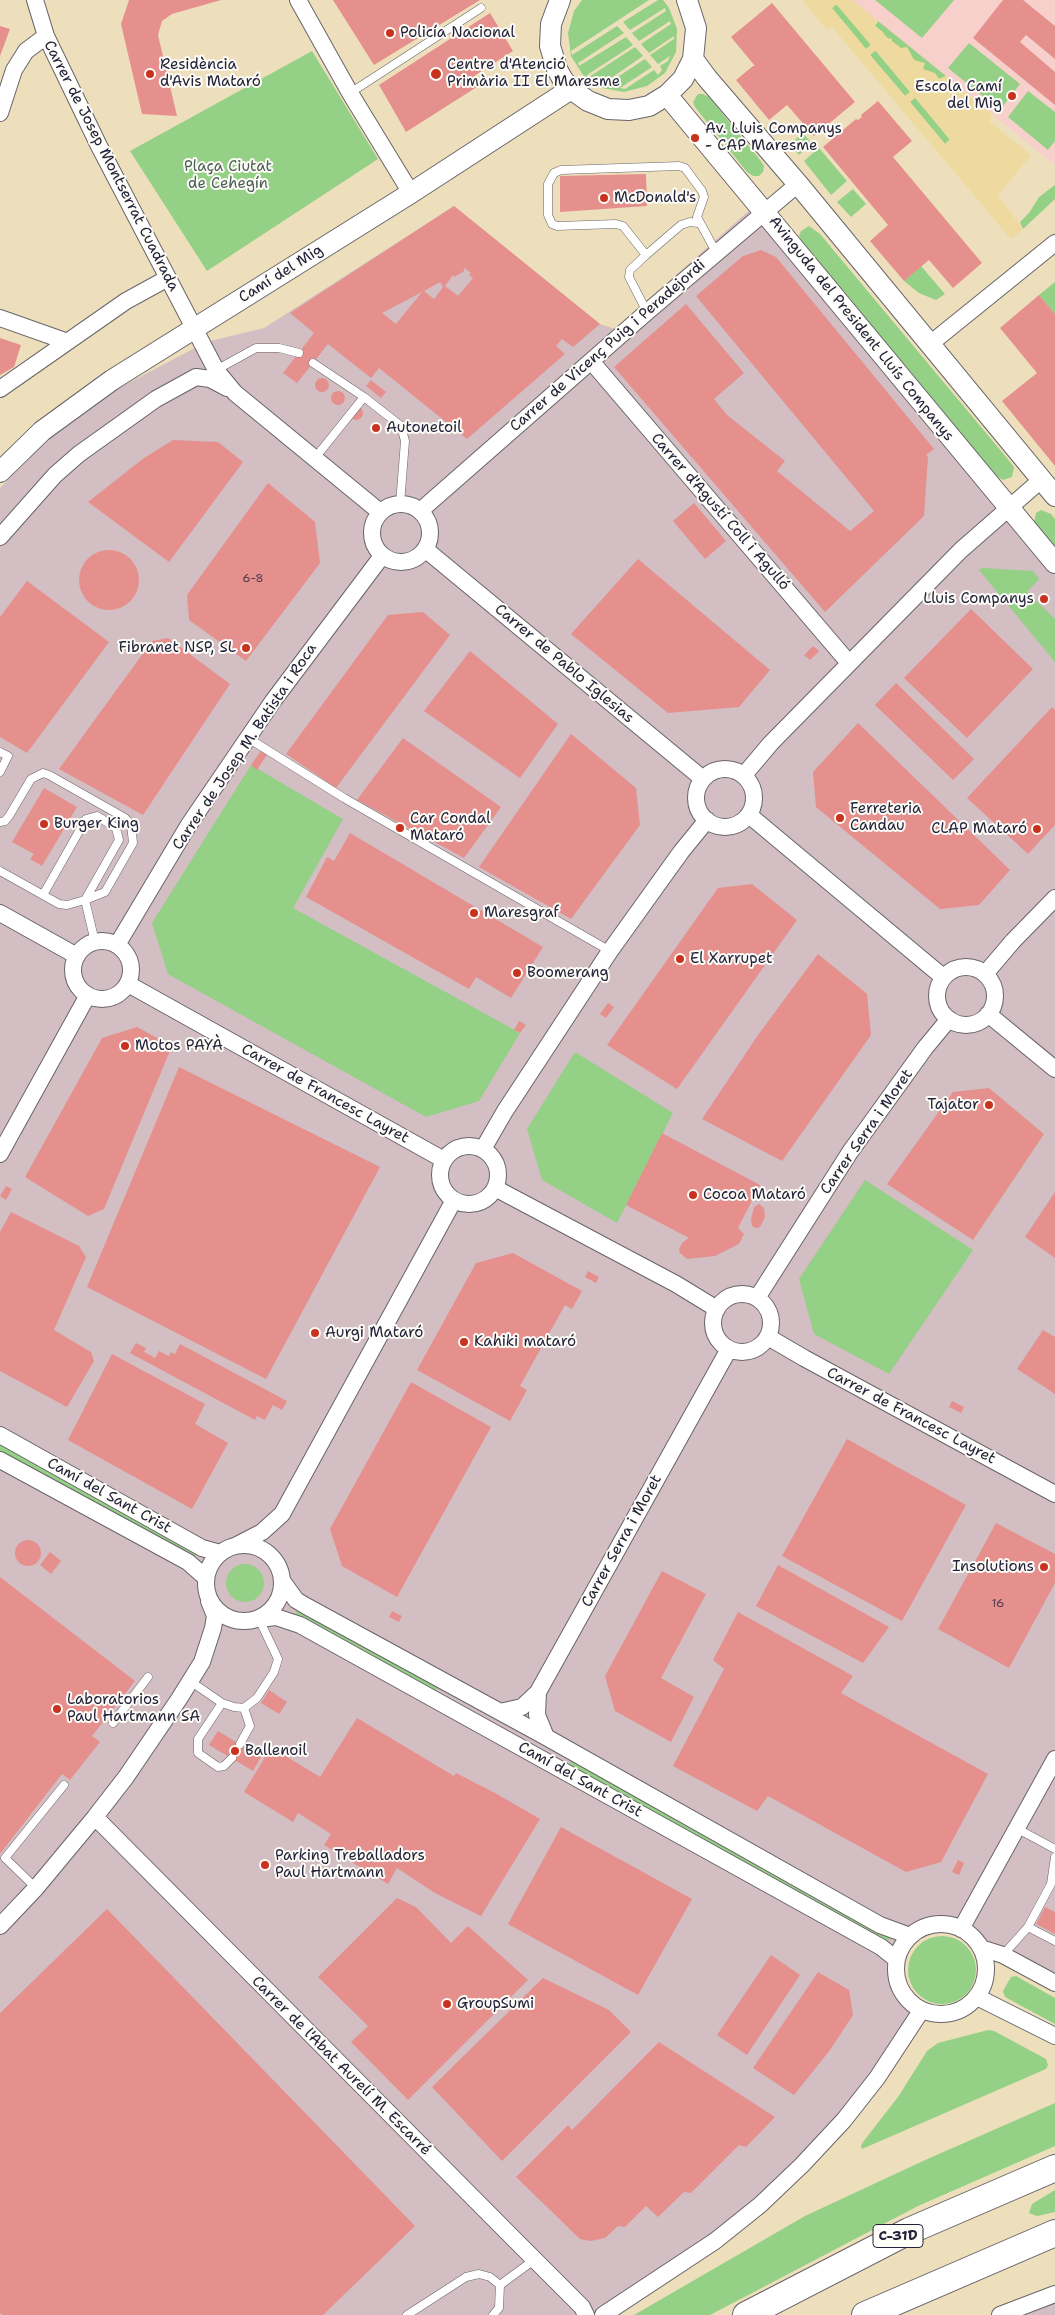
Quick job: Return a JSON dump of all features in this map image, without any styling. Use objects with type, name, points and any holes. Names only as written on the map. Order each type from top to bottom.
[{"type":"highway","name":"C-31D","points":[[746,2315],[909,2231],[1055,2168]]},
{"type":"highway","points":[[864,2315],[1055,2233]]},
{"type":"street","name":"Carrer de Josep Montserrat Cuadrada","points":[[35,0],[46,36],[98,146],[168,278],[193,330]]},
{"type":"street","points":[[298,0],[350,94],[411,193]]},
{"type":"street","points":[[556,1],[551,24],[550,46],[557,69],[571,89],[588,101],[608,109],[629,110],[649,106],[667,95],[683,79],[693,59],[696,28],[686,0]]},
{"type":"street","points":[[0,113],[14,70],[26,51],[46,36]]},
{"type":"street","points":[[693,59],[1055,496]]},
{"type":"street","name":"Camí del Mig","points":[[0,472],[42,431],[78,403],[411,193],[571,89]]},
{"type":"street","name":"Avinguda del President Lluís Companys","points":[[667,95],[768,209],[1008,508],[1055,563]]},
{"type":"street","name":"Carrer de Vicenç Puig i Peradejordi","points":[[420,512],[716,252],[798,184]]},
{"type":"street","points":[[930,344],[1055,243]]},
{"type":"street","points":[[0,389],[65,341],[126,301],[168,278]]},
{"type":"street","points":[[0,318],[65,341]]},
{"type":"street","points":[[193,330],[216,370],[235,393]]},
{"type":"street","name":"Carrer d'Agustí Coll i Agulló","points":[[591,361],[849,663]]},
{"type":"street","points":[[0,537],[55,475],[79,454],[173,388],[196,377],[210,379],[235,393],[380,512]]},
{"type":"street","points":[[744,775],[771,743],[961,550],[1041,480]]},
{"type":"street","points":[[400,504],[414,507],[420,512],[425,518],[430,533],[425,549],[416,557],[405,562],[393,561],[382,556],[372,539],[374,520],[380,512],[393,505],[400,504]]},
{"type":"street","name":"Carrer de Pablo Iglesias","points":[[425,549],[703,779]]},
{"type":"street","name":"Carrer de Josep M. Batista i Roca","points":[[117,945],[188,826],[278,694],[382,556]]},
{"type":"street","points":[[718,770],[736,771],[744,775],[750,782],[754,799],[749,815],[740,823],[729,826],[717,826],[707,820],[697,805],[698,787],[703,779],[718,770]]},
{"type":"street","points":[[749,815],[944,977]]},
{"type":"street","points":[[483,1149],[505,1111],[610,951],[681,852],[707,820]]},
{"type":"street","points":[[985,974],[1013,941],[1055,898]]},
{"type":"street","points":[[0,913],[77,956]]},
{"type":"street","points":[[106,941],[117,945],[123,949],[130,962],[131,970],[128,984],[115,996],[97,998],[82,991],[74,978],[74,963],[77,956],[88,945],[95,942],[106,941]]},
{"type":"street","points":[[968,967],[978,969],[985,974],[991,981],[995,998],[988,1014],[980,1021],[970,1025],[958,1024],[949,1020],[938,1004],[937,995],[944,977],[950,971],[968,967]]},
{"type":"street","name":"Carrer de Francesc Layret","points":[[128,984],[444,1160]]},
{"type":"street","points":[[0,1154],[88,995]]},
{"type":"street","points":[[988,1014],[1055,1069]]},
{"type":"street","name":"Carrer Serra i Moret","points":[[757,1298],[850,1152],[925,1048],[949,1020]]},
{"type":"street","points":[[472,1146],[483,1149],[495,1162],[498,1171],[495,1188],[481,1201],[463,1203],[454,1200],[448,1195],[441,1182],[440,1175],[444,1160],[451,1152],[461,1147],[472,1146]]},
{"type":"street","points":[[495,1188],[676,1284],[718,1309]]},
{"type":"street","points":[[0,1926],[36,1888],[126,1777],[202,1662],[215,1616],[206,1589],[206,1578],[213,1560],[228,1549],[262,1532],[282,1514],[454,1200]]},
{"type":"street","points":[[740,1294],[757,1298],[766,1305],[771,1315],[772,1326],[768,1337],[761,1346],[751,1351],[740,1352],[729,1349],[716,1336],[714,1318],[718,1309],[723,1302],[740,1294]]},
{"type":"street","name":"Carrer de Francesc Layret","points":[[768,1337],[1055,1494]]},
{"type":"street","name":"Carrer Serra i Moret","points":[[546,1737],[537,1715],[538,1692],[729,1349]]},
{"type":"street","name":"Camí del Sant Crist","points":[[0,1435],[202,1548],[228,1549]]},
{"type":"street","name":"Camí del Sant Crist","points":[[0,1460],[188,1562],[206,1578]]},
{"type":"street","points":[[209,1600],[216,1610],[234,1621],[245,1622],[259,1619],[269,1613],[282,1594],[283,1582],[281,1571],[270,1554],[253,1546],[228,1549]]},
{"type":"street","name":"Camí del Sant Crist","points":[[283,1582],[296,1600],[546,1737],[880,1925],[910,1936]]},
{"type":"street","name":"Camí del Sant Crist","points":[[259,1619],[286,1619],[300,1625],[881,1947],[896,1960]]},
{"type":"street","points":[[500,1712],[522,1707],[538,1692]]},
{"type":"street","points":[[961,1929],[1055,1759]]},
{"type":"street","name":"Carrer de l'Abat Aurelí M. Escarré","points":[[95,1817],[582,2307],[586,2315]]},
{"type":"street","points":[[931,1925],[950,1925],[961,1929],[974,1939],[981,1948],[985,1960],[986,1973],[983,1986],[977,1997],[968,2006],[951,2013],[933,2014],[921,2011],[908,2000],[897,1982],[896,1960],[900,1950],[910,1936],[931,1925]]},
{"type":"street","points":[[981,1948],[1003,1955],[1055,1983]]},
{"type":"street","points":[[977,1997],[1055,2036]]},
{"type":"street","points":[[603,2315],[715,2241],[760,2205],[802,2165],[844,2120],[877,2078],[921,2011]]},
{"type":"street","points":[[1000,2315],[1055,2294]]},
{"type":"lane","points":[[350,94],[481,8]]},
{"type":"lane","points":[[646,255],[623,226],[616,224],[556,226],[552,224],[548,215],[548,184],[554,173],[562,170],[679,166],[684,168],[702,191],[704,197],[698,211],[698,223],[716,252]]},
{"type":"lane","points":[[647,312],[629,277],[630,270],[681,225],[690,222],[698,223]]},
{"type":"lane","points":[[216,370],[256,348],[279,348],[299,353]]},
{"type":"lane","points":[[313,363],[364,397],[401,426],[405,441],[400,504]]},
{"type":"lane","points":[[315,458],[364,397]]},
{"type":"lane","points":[[248,738],[344,798],[610,951]]},
{"type":"lane","points":[[0,752],[8,756],[0,772]]},
{"type":"lane","points":[[0,822],[5,821],[9,816],[31,779],[43,773],[125,818],[131,824],[134,842],[106,892],[67,905],[59,904],[0,870]]},
{"type":"lane","points":[[43,895],[86,820],[92,816],[97,816],[116,828],[119,840],[85,900],[95,942]]},
{"type":"lane","points":[[190,1681],[222,1702],[234,1707],[244,1708],[257,1698],[274,1672],[278,1659],[259,1619]]},
{"type":"lane","points":[[113,1723],[148,1677]]},
{"type":"lane","points":[[222,1702],[198,1739],[198,1753],[218,1767],[224,1766],[232,1758]]},
{"type":"lane","points":[[240,1744],[250,1726],[244,1708]]},
{"type":"lane","points":[[36,1888],[3,1861],[64,1786]]},
{"type":"lane","points":[[1016,1828],[1055,1849]]},
{"type":"lane","points":[[1003,1955],[1028,1927],[1051,1884],[1055,1857]]},
{"type":"lane","points":[[1028,1927],[1053,1937]]},
{"type":"lane","points":[[500,2285],[534,2260]]},
{"type":"lane","points":[[407,2315],[466,2277],[479,2274],[490,2277],[500,2285]]},
{"type":"lane","points":[[493,2315],[499,2308],[500,2285]]},
{"type":"shaded area","name":"Escola Camí del Mig","points":[[852,0],[1055,0],[1055,165],[993,115]]},
{"type":"shaded area","points":[[454,206],[600,324],[615,329],[753,207],[1055,572],[1055,1983],[981,1948],[974,1939],[961,1929],[951,1925],[931,1925],[910,1936],[899,1950],[895,1970],[902,1993],[915,2007],[877,2078],[760,2205],[603,2315],[0,2315],[0,488],[47,440],[84,411],[121,387],[206,342],[264,328]]},
{"type":"shaded area","points":[[1055,2297],[1055,2315],[1011,2315]]},
{"type":"green space","points":[[582,0],[649,0],[571,51],[572,55],[617,26],[624,33],[578,63],[579,66],[626,37],[633,45],[587,75],[589,77],[635,47],[643,56],[601,85],[604,86],[645,59],[652,67],[620,88],[625,89],[654,70],[658,75],[662,70],[660,66],[668,61],[670,56],[658,64],[650,55],[674,39],[674,36],[649,53],[641,44],[671,24],[670,21],[639,41],[632,33],[666,11],[665,8],[630,30],[623,22],[658,0],[663,0],[669,8],[677,29],[676,52],[665,73],[647,86],[624,92],[602,88],[583,75],[571,56],[568,33],[574,11]]},
{"type":"green space","points":[[875,0],[954,0],[922,38]]},
{"type":"green space","points":[[837,4],[871,45],[866,49],[832,8]]},
{"type":"green space","points":[[878,21],[946,76],[939,79],[923,69],[914,60],[907,48],[896,46],[875,26]]},
{"type":"green space","points":[[969,43],[1020,84],[1000,110],[948,68]]},
{"type":"green space","points":[[875,50],[910,92],[905,96],[870,55]]},
{"type":"green space","name":"Plaça Ciutat de Cehegín","points":[[312,51],[378,159],[207,271],[130,151]]},
{"type":"green space","points":[[1028,91],[1055,112],[1055,141],[1048,150],[1008,117]]},
{"type":"green space","points":[[698,94],[709,97],[760,160],[764,166],[763,172],[759,176],[753,176],[747,172],[695,107],[693,102]]},
{"type":"green space","points":[[915,97],[950,140],[945,144],[910,102]]},
{"type":"green space","points":[[803,133],[812,144],[799,155],[790,144]]},
{"type":"green space","points":[[819,148],[847,181],[831,195],[804,161]]},
{"type":"green space","points":[[1055,185],[1055,199],[1023,229],[1020,222],[1029,213],[1039,197]]},
{"type":"green space","points":[[853,189],[866,204],[851,217],[837,202]]},
{"type":"green space","points":[[809,226],[820,234],[1006,457],[1014,467],[1012,477],[1003,480],[995,475],[802,241],[799,236],[801,231]]},
{"type":"green space","points":[[921,266],[945,294],[936,300],[919,293],[904,281]]},
{"type":"green space","points":[[1055,282],[1055,314],[1039,295]]},
{"type":"green space","points":[[1041,510],[1051,514],[1055,519],[1055,548],[1034,523],[1036,513]]},
{"type":"green space","points":[[983,568],[1033,571],[1039,579],[1027,592],[1055,619],[1055,662],[979,570]]},
{"type":"green space","points":[[251,765],[343,819],[293,908],[520,1033],[479,1101],[426,1117],[168,974],[152,923]]},
{"type":"green space","points":[[575,1052],[673,1113],[617,1223],[542,1180],[527,1129]]},
{"type":"green space","points":[[865,1180],[973,1250],[889,1374],[814,1334],[799,1279]]},
{"type":"green space","points":[[0,1444],[196,1553],[195,1556],[193,1558],[0,1453]]},
{"type":"green space","points":[[245,1564],[252,1565],[258,1570],[263,1576],[263,1590],[258,1596],[252,1601],[245,1602],[238,1601],[232,1596],[227,1590],[226,1583],[227,1576],[232,1570],[238,1565]]},
{"type":"green space","points":[[299,1610],[438,1686],[438,1688],[435,1691],[297,1617],[295,1613]]},
{"type":"green space","points":[[571,1761],[890,1936],[890,1939],[884,1943],[569,1765]]},
{"type":"green space","points":[[942,1936],[955,1939],[966,1946],[973,1957],[976,1970],[973,1983],[966,1994],[955,2001],[942,2004],[929,2001],[918,1994],[911,1983],[908,1970],[911,1957],[918,1946],[929,1939]]},
{"type":"green space","points":[[1016,1976],[1055,1998],[1055,2024],[1005,1997],[1003,1991],[1011,1977]]},
{"type":"green space","points":[[988,2030],[994,2031],[1046,2059],[1048,2065],[1046,2069],[862,2149],[863,2142],[898,2097],[927,2051],[938,2043]]},
{"type":"green space","points":[[1055,2103],[1055,2146],[918,2206],[710,2315],[634,2315],[805,2216],[923,2161]]},
{"type":"green space","points":[[1055,2190],[1055,2212],[1037,2216],[1029,2213],[1032,2204]]},
{"type":"sand","points":[[802,0],[852,0],[878,21],[875,26],[883,32],[887,39],[891,38],[901,48],[907,47],[914,60],[925,63],[923,69],[935,73],[939,79],[946,76],[993,115],[989,121],[1031,155],[998,195],[1023,229],[1011,239],[831,26],[827,30]],"holes":[[[836,4],[871,45],[866,49],[832,8]],[[876,50],[910,92],[905,96],[870,55]],[[915,98],[950,139],[945,144],[910,102]]]},
{"type":"building","name":"Residència d'Avis Mataró","points":[[129,0],[221,0],[172,14],[162,21],[158,35],[177,116],[142,114],[121,24]]},
{"type":"building","name":"Policía Nacional","points":[[333,0],[480,0],[374,65]]},
{"type":"building","points":[[1003,0],[1023,0],[1055,26],[1055,59],[1026,35],[1020,42],[1055,72],[1055,105],[973,38]]},
{"type":"building","points":[[772,3],[855,102],[814,136],[787,105],[769,120],[736,80],[755,66],[731,37]]},
{"type":"building","name":"Centre d'Atenció Primària II El Maresme","points":[[490,13],[513,51],[474,76],[480,85],[406,132],[379,85]]},
{"type":"building","points":[[0,26],[10,29],[0,56]]},
{"type":"building","points":[[878,101],[912,141],[893,157],[982,263],[953,288],[929,260],[904,281],[870,241],[888,225],[823,147],[856,119],[858,120],[862,117],[861,115]]},
{"type":"building","name":"McDonald's","points":[[646,174],[647,206],[560,212],[560,176]]},
{"type":"building","points":[[454,206],[600,324],[573,347],[562,339],[556,346],[565,354],[467,439],[379,368],[371,378],[328,344],[297,383],[283,373],[314,333],[290,313]],"holes":[[[464,268],[471,273],[469,275],[473,278],[458,296],[445,286],[453,275],[454,277],[464,271]],[[440,282],[443,287],[434,299],[424,291]],[[422,292],[396,324],[382,313]]]},
{"type":"building","points":[[761,250],[776,257],[934,449],[926,455],[928,457],[924,516],[825,612],[614,367],[686,304],[744,373],[714,399],[727,415],[785,461],[777,471],[850,531],[874,511],[696,296],[743,256]]},
{"type":"building","points":[[1039,295],[1055,314],[1055,466],[1002,401],[1037,373],[1000,328]]},
{"type":"building","points":[[0,338],[21,345],[14,367],[0,375]]},
{"type":"building","points":[[319,378],[325,378],[329,385],[325,392],[319,392],[315,388],[315,382]]},
{"type":"building","points":[[371,380],[386,392],[381,398],[366,386]]},
{"type":"building","points":[[335,391],[341,391],[345,398],[341,405],[335,405],[331,401],[331,395]]},
{"type":"building","points":[[353,406],[359,406],[363,413],[359,420],[353,420],[349,416],[349,410]]},
{"type":"building","points":[[173,440],[218,442],[243,462],[169,562],[88,502],[144,458]]},
{"type":"building","points":[[268,483],[315,522],[320,563],[246,661],[189,620],[187,595]]},
{"type":"building","points":[[694,503],[726,541],[705,559],[673,521]]},
{"type":"building","points":[[109,550],[126,555],[134,563],[139,580],[134,597],[126,605],[109,610],[92,605],[84,597],[79,580],[84,563],[92,555]]},
{"type":"building","points":[[638,559],[770,670],[739,707],[668,713],[571,634]]},
{"type":"building","points":[[27,581],[109,642],[27,753],[0,737],[0,617]]},
{"type":"building","points":[[971,609],[1033,669],[967,738],[904,678]]},
{"type":"building","points":[[423,612],[450,635],[336,788],[286,754],[388,615]]},
{"type":"building","points":[[168,638],[230,684],[143,815],[59,769],[152,641]]},
{"type":"building","points":[[813,646],[819,651],[810,660],[804,655]]},
{"type":"building","points":[[470,651],[558,724],[520,778],[424,711]]},
{"type":"building","points":[[896,683],[974,759],[953,780],[875,705]]},
{"type":"building","points":[[1052,707],[1055,710],[1055,825],[1028,854],[967,798]]},
{"type":"building","points":[[858,723],[1010,870],[979,905],[940,909],[816,807],[813,772]]},
{"type":"building","points":[[571,734],[636,788],[640,825],[571,919],[479,867]]},
{"type":"building","points":[[403,738],[501,807],[464,858],[357,800]]},
{"type":"building","points":[[262,749],[268,753],[257,770],[251,765]]},
{"type":"building","name":"Burger King","points":[[44,788],[77,807],[42,866],[30,859],[34,854],[12,842]]},
{"type":"building","points":[[350,833],[543,947],[511,998],[476,977],[469,989],[306,897],[327,857],[334,861]]},
{"type":"building","points":[[752,884],[797,920],[677,1089],[607,1045],[718,888]]},
{"type":"building","points":[[818,954],[867,994],[871,1035],[782,1161],[702,1119],[758,1035]]},
{"type":"building","points":[[608,1003],[614,1007],[606,1018],[600,1014]]},
{"type":"building","points":[[519,1021],[526,1025],[520,1033],[514,1030]]},
{"type":"building","points":[[137,1027],[172,1046],[104,1209],[88,1216],[25,1177],[102,1038]]},
{"type":"building","points":[[179,1067],[380,1167],[266,1379],[87,1287]]},
{"type":"building","points":[[989,1088],[1044,1134],[973,1240],[887,1184],[953,1092]]},
{"type":"building","name":"Cocoa Mataró","points":[[662,1133],[760,1185],[738,1228],[744,1234],[739,1244],[715,1256],[687,1259],[680,1253],[679,1249],[682,1243],[689,1238],[626,1205]]},
{"type":"building","points":[[6,1186],[12,1189],[6,1200],[0,1196]]},
{"type":"building","points":[[1055,1192],[1055,1258],[1025,1237]]},
{"type":"building","points":[[759,1204],[764,1208],[765,1217],[760,1227],[756,1228],[752,1226],[751,1219],[754,1207]]},
{"type":"building","points":[[11,1212],[79,1246],[86,1257],[54,1330],[91,1352],[94,1361],[67,1407],[0,1371],[0,1232]]},
{"type":"building","points":[[513,1253],[582,1291],[572,1309],[565,1305],[520,1386],[527,1390],[510,1421],[417,1370],[476,1263]]},
{"type":"building","points":[[588,1271],[599,1277],[596,1283],[585,1277]]},
{"type":"building","points":[[1043,1330],[1055,1337],[1055,1394],[1017,1369]]},
{"type":"building","points":[[136,1343],[146,1348],[144,1352],[155,1358],[159,1351],[169,1356],[171,1352],[175,1354],[180,1344],[287,1401],[282,1410],[273,1405],[265,1420],[257,1416],[255,1420],[130,1353]]},
{"type":"building","points":[[112,1354],[205,1404],[195,1424],[228,1443],[192,1509],[68,1440]]},
{"type":"building","points":[[411,1382],[491,1427],[397,1597],[342,1566],[330,1529]]},
{"type":"building","points":[[952,1401],[964,1407],[961,1413],[949,1407]]},
{"type":"building","points":[[847,1439],[966,1505],[902,1621],[782,1556]]},
{"type":"building","points":[[996,1523],[1055,1554],[1055,1583],[1009,1668],[938,1629]]},
{"type":"building","points":[[28,1540],[37,1544],[41,1553],[37,1562],[28,1566],[19,1562],[15,1553],[19,1544]]},
{"type":"building","points":[[50,1552],[61,1561],[51,1574],[40,1565]]},
{"type":"building","points":[[778,1565],[889,1627],[863,1663],[756,1606]]},
{"type":"building","points":[[662,1571],[706,1594],[661,1678],[694,1697],[671,1742],[615,1711],[605,1676]]},
{"type":"building","name":"Laboratorios Paul Hartmann SA","points":[[0,1577],[135,1681],[92,1736],[100,1742],[70,1780],[62,1774],[0,1854]]},
{"type":"building","points":[[392,1611],[402,1616],[399,1622],[389,1617]]},
{"type":"building","points":[[738,1612],[853,1676],[841,1693],[988,1774],[941,1862],[906,1872],[768,1796],[757,1811],[673,1766],[724,1669],[713,1660]]},
{"type":"building","points":[[269,1690],[287,1702],[279,1714],[261,1703]]},
{"type":"building","points":[[357,1718],[454,1776],[456,1773],[540,1819],[481,1916],[435,1893],[397,1868],[388,1884],[324,1845],[331,1834],[298,1813],[293,1822],[244,1792],[271,1747],[320,1777]]},
{"type":"building","name":"Ballenoil","points":[[218,1731],[261,1757],[253,1771],[209,1745]]},
{"type":"building","points":[[561,1827],[692,1899],[638,1995],[508,1924]]},
{"type":"building","points":[[958,1860],[964,1863],[959,1875],[952,1872]]},
{"type":"building","name":"GroupSumi","points":[[397,1898],[416,1907],[451,1943],[468,1926],[528,1980],[408,2100],[351,2042],[368,2026],[318,1977]]},
{"type":"building","points":[[1045,1907],[1055,1912],[1055,1934],[1036,1924]]},
{"type":"building","points":[[107,1909],[415,2226],[323,2315],[2,2315],[0,2313],[0,2013]]},
{"type":"building","points":[[771,1955],[800,1975],[747,2055],[717,2035]]},
{"type":"building","points":[[818,1972],[849,1990],[853,2015],[830,2050],[794,2095],[753,2068]]},
{"type":"building","points":[[543,1978],[609,2010],[631,2032],[502,2161],[432,2087]]},
{"type":"building","points":[[659,2042],[775,2117],[746,2147],[739,2145],[691,2193],[684,2192],[658,2217],[646,2206],[625,2227],[618,2226],[605,2238],[591,2241],[580,2239],[516,2177],[568,2125],[572,2130]]},
{"type":"place","name":"Policía Nacional","points":[[390,33]]},
{"type":"place","name":"Residència d'Avis Mataró","points":[[150,74]]},
{"type":"place","name":"Centre d'Atenció Primària II El Maresme","points":[[436,74]]},
{"type":"place","name":"Escola Camí del Mig","points":[[1012,96]]},
{"type":"place","name":"Av. Lluis Companys - CAP Maresme","points":[[695,138]]},
{"type":"place","name":"McDonald's","points":[[604,198]]},
{"type":"place","name":"Autonetoil","points":[[376,428]]},
{"type":"place","name":"Lluis Companys","points":[[1044,599]]},
{"type":"place","name":"Fibranet NSP, SL","points":[[246,648]]},
{"type":"place","name":"Ferreteria Candau","points":[[840,818]]},
{"type":"place","name":"Burger King","points":[[44,824]]},
{"type":"place","name":"Car Condal Mataró","points":[[400,828]]},
{"type":"place","name":"CLAP Mataró","points":[[1037,829]]},
{"type":"place","name":"Maresgraf","points":[[474,913]]},
{"type":"place","name":"El Xarrupet","points":[[680,959]]},
{"type":"place","name":"Boomerang","points":[[517,973]]},
{"type":"place","name":"Motos PAYÀ","points":[[125,1046]]},
{"type":"place","name":"Tajator","points":[[989,1105]]},
{"type":"place","name":"Cocoa Mataró","points":[[693,1195]]},
{"type":"place","name":"Aurgi Mataró","points":[[315,1333]]},
{"type":"place","name":"Kahiki mataró","points":[[464,1342]]},
{"type":"place","name":"Insolutions","points":[[1044,1567]]},
{"type":"place","name":"Laboratorios Paul Hartmann SA","points":[[57,1709]]},
{"type":"place","name":"Ballenoil","points":[[235,1751]]},
{"type":"place","name":"Parking Treballadors Paul Hartmann","points":[[265,1865]]},
{"type":"place","name":"GroupSumi","points":[[447,2004]]}]
